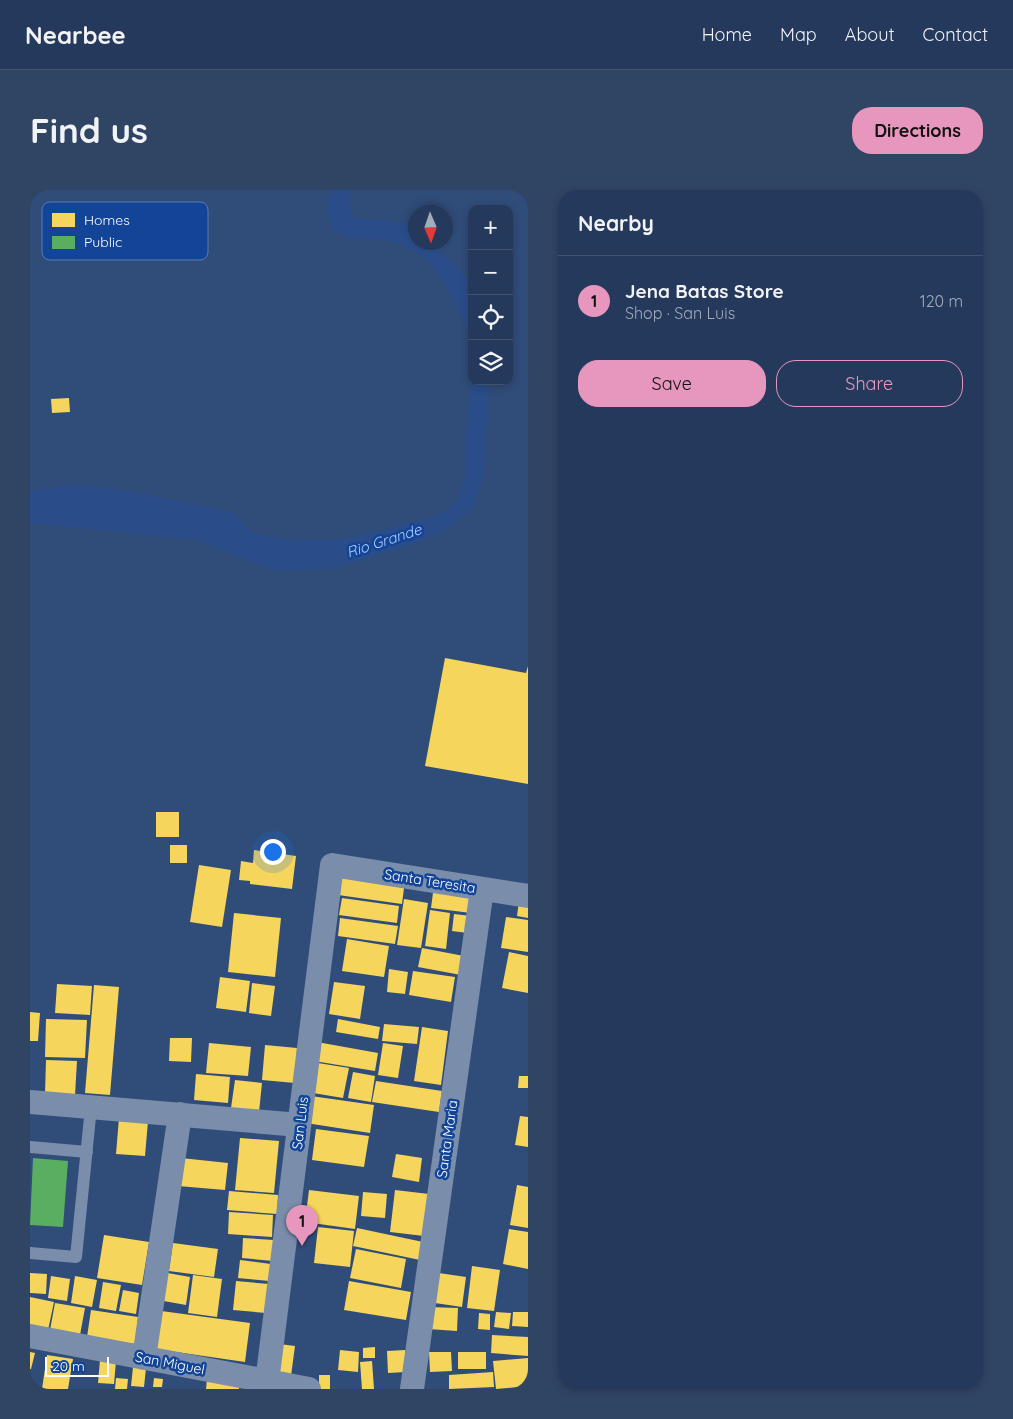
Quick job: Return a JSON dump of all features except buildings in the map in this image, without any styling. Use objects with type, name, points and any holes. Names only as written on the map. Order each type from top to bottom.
[{"type":"street","name":"Santa Teresita","points":[[332,865],[528,896]]},
{"type":"street","name":"San Luis","points":[[267,1382],[332,865]]},
{"type":"street","name":"Santa Maria","points":[[412,1389],[482,889]]},
{"type":"street","points":[[30,1102],[300,1125]]},
{"type":"street","points":[[144,1358],[180,1114]]},
{"type":"street","name":"San Miguel","points":[[30,1336],[309,1389]]},
{"type":"lane","points":[[30,1253],[76,1257],[91,1107]]},
{"type":"lane","points":[[30,1147],[87,1152]]},
{"type":"water","points":[[332,190],[351,190],[349,199],[353,218],[394,221],[408,226],[408,248],[387,240],[352,238],[334,232],[327,211],[329,196]]},
{"type":"water","points":[[411,250],[437,250],[463,272],[468,283],[468,332],[451,293],[432,266]]},
{"type":"water","name":"Rio Grande","points":[[472,385],[489,385],[484,472],[474,507],[452,526],[417,543],[335,568],[279,571],[245,560],[198,540],[30,523],[30,491],[69,485],[116,489],[231,512],[252,533],[296,541],[342,539],[442,514],[457,501],[465,477],[465,441]]},
{"type":"place","name":"Jena Batas Store","points":[[302,1246]]}]
